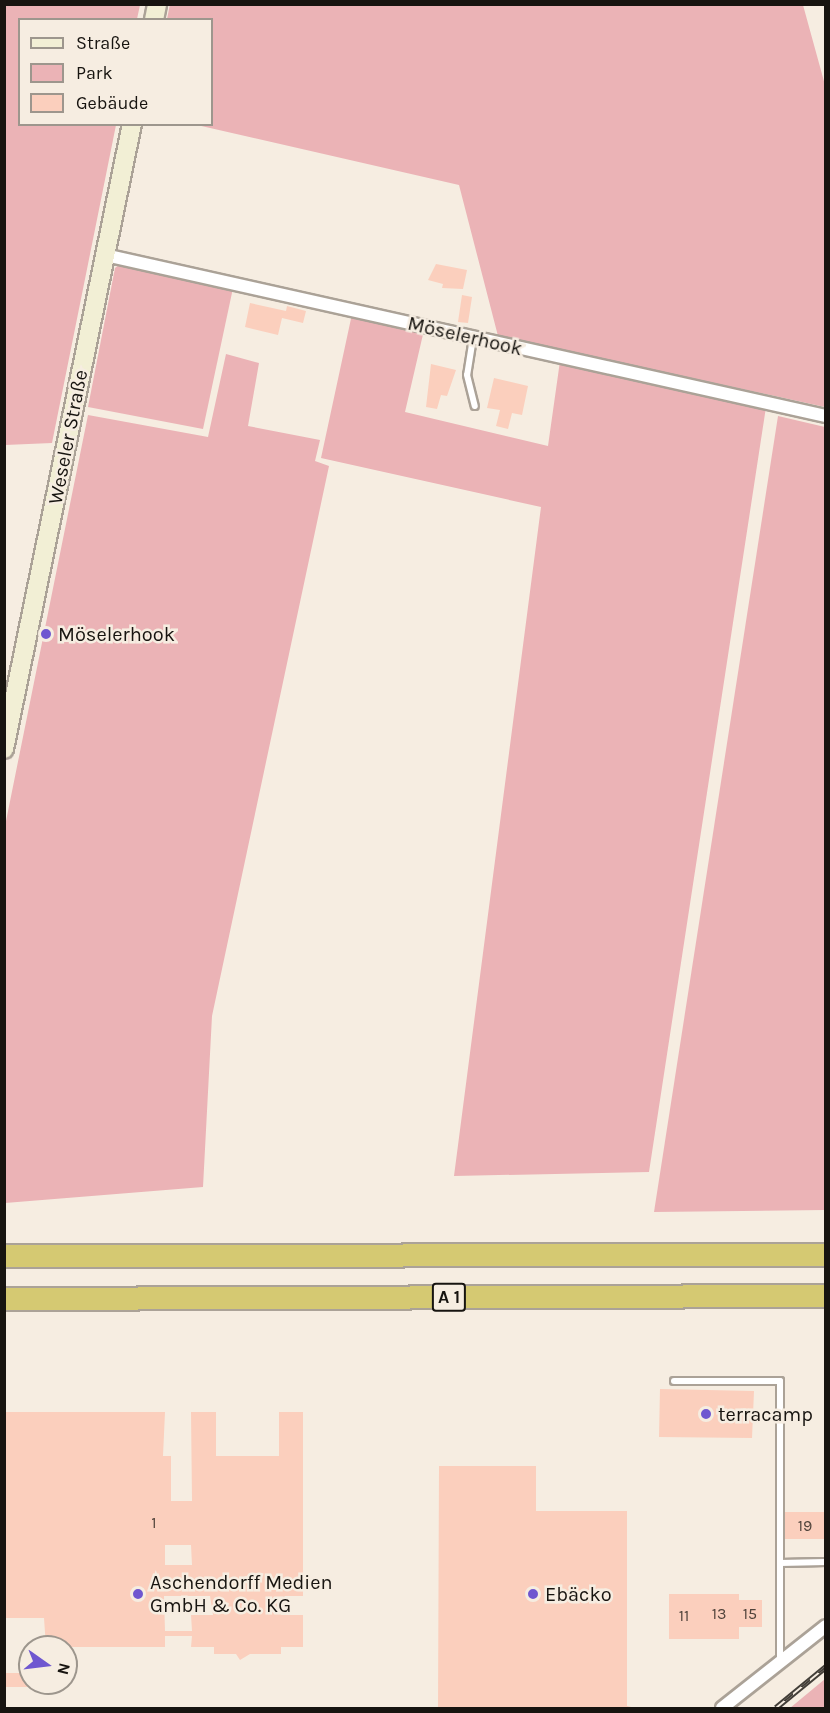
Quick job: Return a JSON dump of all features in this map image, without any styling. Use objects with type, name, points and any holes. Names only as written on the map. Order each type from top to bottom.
[{"type":"highway","name":"A 1","points":[[4,1256],[825,1255]]},
{"type":"highway","name":"A 1","points":[[4,1299],[825,1296]]},
{"type":"main road","name":"Weseler Straße","points":[[4,749],[12,676],[132,126]]},
{"type":"street","name":"Möselerhook","points":[[105,255],[825,416]]},
{"type":"street","points":[[722,1708],[825,1626]]},
{"type":"lane","points":[[473,338],[466,375],[475,406]]},
{"type":"lane","points":[[674,1381],[780,1381],[780,1660]]},
{"type":"lane","points":[[780,1563],[825,1562]]},
{"type":"green space","points":[[5,4],[140,5],[137,18],[18,18],[18,126],[116,126],[52,443],[5,445]]},
{"type":"green space","points":[[170,4],[803,5],[825,85],[825,407],[498,336],[459,185],[201,126],[213,126],[213,18],[167,18]]},
{"type":"green space","points":[[120,264],[233,288],[203,429],[88,407],[115,268]]},
{"type":"green space","points":[[352,314],[424,330],[405,412],[548,446],[560,361],[766,407],[649,1172],[454,1176],[541,507],[321,458]]},
{"type":"green space","points":[[226,354],[259,363],[248,426],[320,440],[315,461],[329,466],[212,1016],[203,1187],[5,1203],[5,826],[88,415],[208,437]]},
{"type":"green space","points":[[778,416],[825,427],[825,1210],[654,1212]]},
{"type":"green space","points":[[825,1679],[825,1708],[790,1708]]},
{"type":"building","points":[[436,264],[467,270],[463,289],[442,288],[443,284],[428,280]]},
{"type":"building","points":[[462,295],[472,297],[468,323],[458,322]]},
{"type":"building","points":[[250,303],[286,311],[287,306],[306,311],[303,323],[282,318],[278,335],[245,327]]},
{"type":"building","points":[[431,364],[456,370],[447,396],[441,395],[437,409],[426,407]]},
{"type":"building","points":[[494,378],[528,386],[522,415],[512,413],[508,429],[496,426],[500,410],[487,408]]},
{"type":"building","name":"terracamp","points":[[660,1389],[754,1391],[752,1438],[659,1437]]},
{"type":"building","points":[[4,1412],[165,1412],[163,1456],[171,1456],[171,1501],[192,1501],[191,1412],[216,1412],[216,1456],[279,1456],[279,1412],[303,1412],[303,1596],[285,1596],[281,1615],[303,1615],[303,1647],[281,1647],[281,1654],[250,1654],[240,1660],[236,1654],[214,1654],[214,1647],[191,1647],[192,1636],[165,1636],[165,1647],[78,1647],[78,1635],[45,1635],[44,1618],[4,1618]],"holes":[[[165,1545],[191,1545],[192,1565],[165,1565]],[[164,1596],[210,1596],[213,1615],[191,1615],[192,1631],[165,1631]]]},
{"type":"building","name":"Ebäcko","points":[[439,1466],[536,1466],[536,1511],[627,1511],[627,1706],[636,1708],[438,1708]]},
{"type":"building","points":[[785,1512],[826,1512],[826,1539],[785,1539]]},
{"type":"building","points":[[669,1594],[739,1594],[739,1600],[762,1600],[762,1627],[739,1627],[739,1639],[669,1639]]},
{"type":"building","points":[[4,1673],[18,1673],[18,1687],[4,1687]]},
{"type":"railway","points":[[776,1708],[826,1667]]},
{"type":"place","name":"Möselerhook","points":[[46,634]]},
{"type":"place","name":"terracamp","points":[[706,1414]]},
{"type":"place","name":"Aschendorff Medien GmbH & Co. KG","points":[[138,1594]]},
{"type":"place","name":"Ebäcko","points":[[533,1594]]}]
